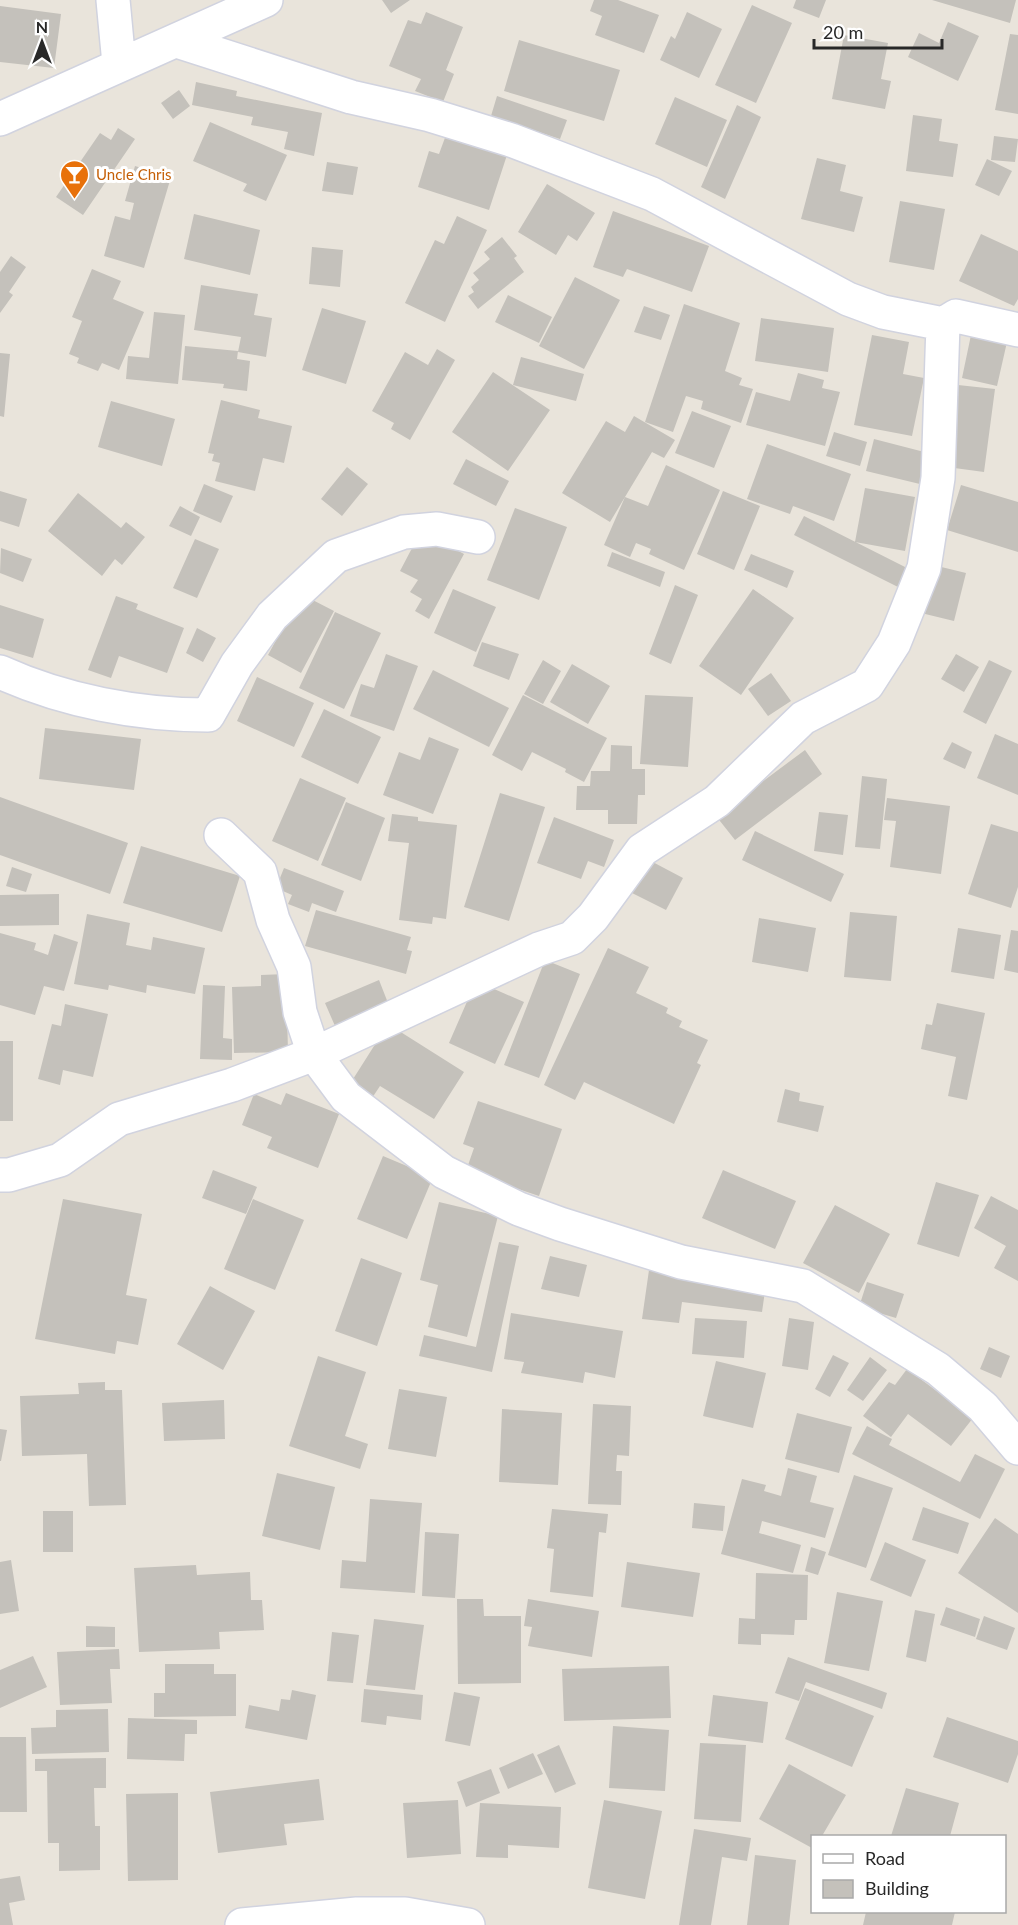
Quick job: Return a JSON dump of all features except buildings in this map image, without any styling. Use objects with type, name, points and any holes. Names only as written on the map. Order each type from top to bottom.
[{"type":"street","points":[[113,0],[119,64]]},
{"type":"street","points":[[0,119],[266,0]]},
{"type":"street","points":[[177,41],[351,97],[430,115],[511,140],[652,194],[848,299],[883,312],[943,324],[956,316],[1018,330]]},
{"type":"street","points":[[0,1176],[60,1160],[119,1119],[232,1085],[314,1054],[538,949],[572,938],[593,917],[642,850],[717,801],[802,718],[867,685],[894,643],[924,568],[938,478],[943,324]]},
{"type":"street","points":[[0,672],[27,684],[134,711],[208,715],[237,664],[272,616],[336,556],[404,532],[437,529],[478,537]]},
{"type":"street","points":[[221,835],[260,872],[273,920],[294,967],[300,1012],[314,1054],[346,1097],[444,1172],[519,1209],[681,1262],[803,1286],[938,1369],[983,1407],[1018,1448]]},
{"type":"street","points":[[242,1925],[357,1914],[405,1914],[468,1925]]},
{"type":"place","name":"Uncle Chris","points":[[75,200]]}]
